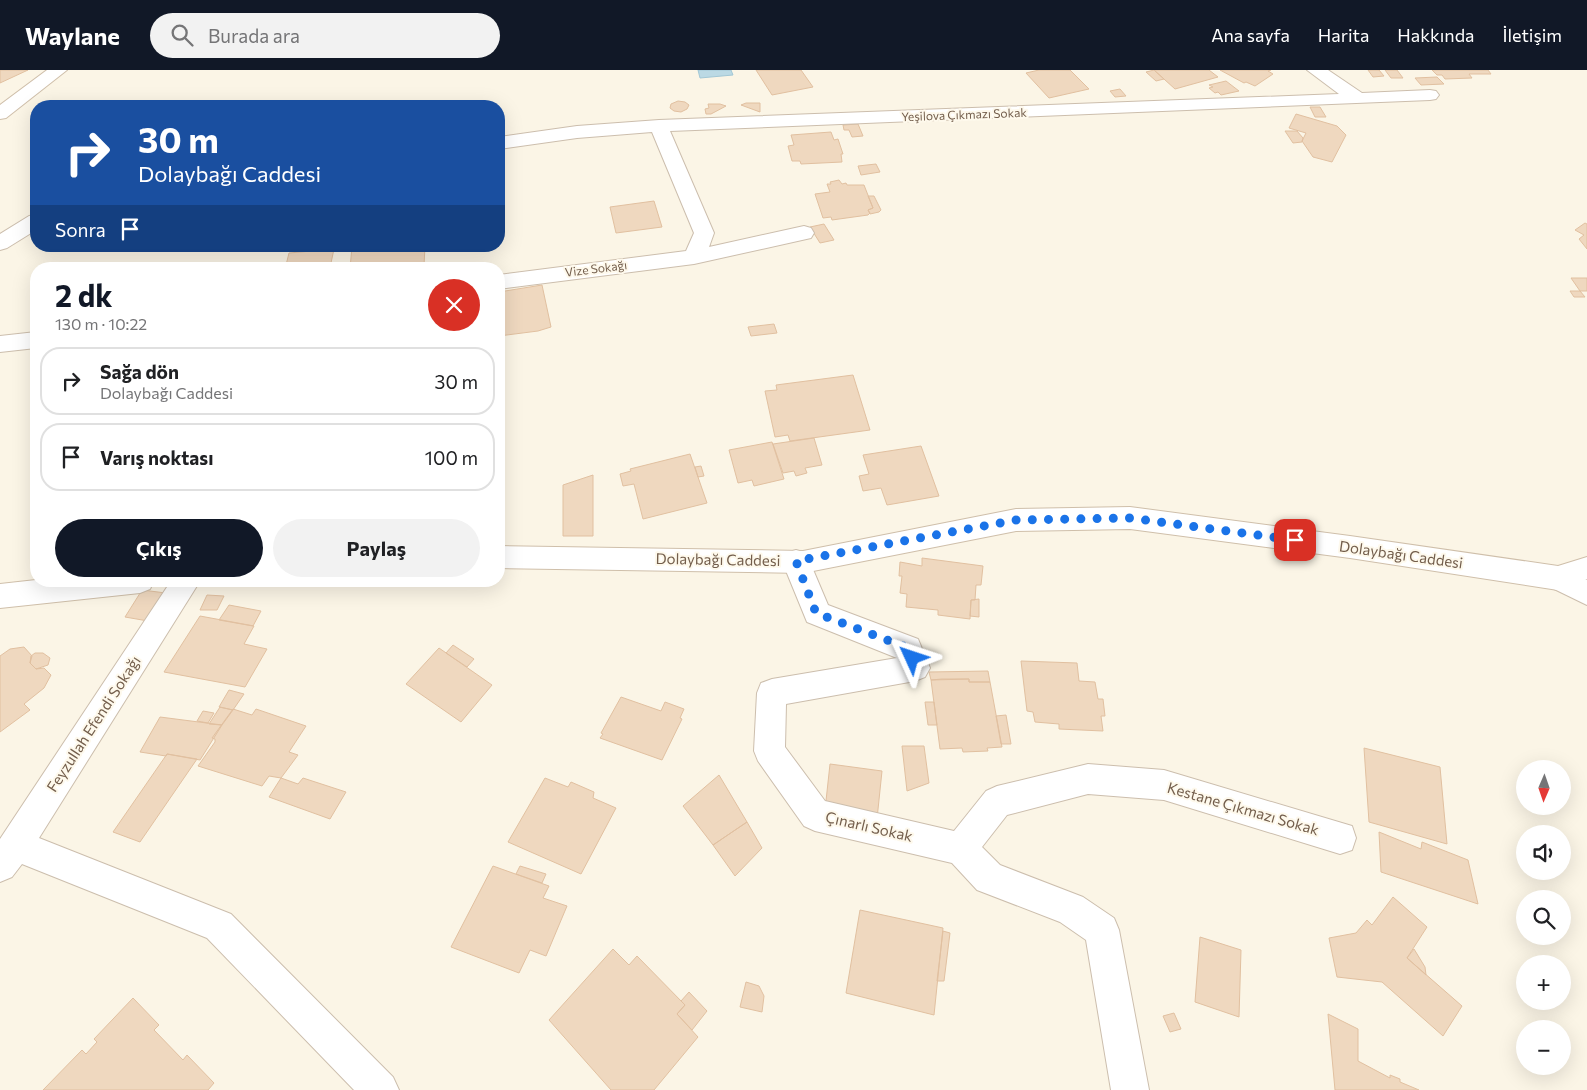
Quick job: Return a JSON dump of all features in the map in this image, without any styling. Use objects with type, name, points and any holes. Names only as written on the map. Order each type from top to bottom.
[{"type":"street","points":[[0,114],[58,70]]},
{"type":"street","points":[[1316,70],[1358,98]]},
{"type":"street","name":"Yeşilova Çıkmazı Sokak","points":[[505,142],[577,132],[659,126],[1430,95]]},
{"type":"street","points":[[659,126],[704,233],[694,257]]},
{"type":"street","points":[[0,243],[30,225]]},
{"type":"street","name":"Vize Sokağı","points":[[505,281],[694,257],[804,233]]},
{"type":"street","points":[[0,344],[30,341]]},
{"type":"street","name":"Dolaybağı Caddesi","points":[[505,557],[796,561],[1016,520],[1130,518],[1350,547],[1558,578],[1587,568]]},
{"type":"street","name":"Çınarlı Sokak","points":[[796,561],[816,613],[908,648],[915,668],[772,693],[769,751],[815,815],[961,848]]},
{"type":"street","points":[[1558,578],[1587,593]]},
{"type":"street","points":[[0,596],[84,587]]},
{"type":"street","name":"Feyzullah Efendi Sokağı","points":[[8,855],[182,587]]},
{"type":"street","name":"Kestane Çıkmazı Sokak","points":[[961,848],[997,802],[1088,778],[1164,785],[1340,838]]},
{"type":"street","points":[[961,848],[989,878],[1071,909],[1102,930],[1130,1090]]},
{"type":"street","points":[[8,855],[219,926],[380,1090]]},
{"type":"water","points":[[698,70],[731,70],[733,75],[700,78]]},
{"type":"building","points":[[0,70],[28,70],[0,83]]},
{"type":"building","points":[[756,70],[801,70],[813,87],[772,95]]},
{"type":"building","points":[[1039,70],[1070,70],[1089,89],[1049,98],[1026,73]]},
{"type":"building","points":[[1154,70],[1164,79],[1156,81],[1146,72]]},
{"type":"building","points":[[1154,70],[1209,70],[1218,77],[1175,89]]},
{"type":"building","points":[[1220,70],[1271,70],[1268,71],[1273,74],[1255,86],[1244,83]]},
{"type":"building","points":[[1368,70],[1379,70],[1384,76],[1373,77]]},
{"type":"building","points":[[1385,70],[1397,70],[1403,78],[1391,78]]},
{"type":"building","points":[[1432,70],[1488,70],[1491,74],[1469,74],[1472,78],[1445,79],[1442,75],[1437,75]]},
{"type":"building","points":[[1437,77],[1444,84],[1421,85],[1415,78]]},
{"type":"building","points":[[1226,81],[1239,91],[1221,95],[1209,88],[1213,87],[1209,85]]},
{"type":"building","points":[[1120,89],[1126,96],[1115,97],[1110,91]]},
{"type":"building","points":[[678,101],[689,105],[687,109],[681,112],[670,108],[671,104]]},
{"type":"building","points":[[760,103],[760,112],[741,105]]},
{"type":"building","points":[[708,104],[726,106],[711,114],[706,114],[705,109],[709,108]]},
{"type":"building","points":[[1310,107],[1320,107],[1326,117],[1315,117]]},
{"type":"building","points":[[1296,114],[1337,126],[1346,135],[1332,162],[1313,157],[1302,141],[1306,133],[1289,128]]},
{"type":"building","points":[[858,124],[863,136],[852,137],[849,130],[844,130],[843,125]]},
{"type":"building","points":[[1285,131],[1297,131],[1303,138],[1302,142],[1293,143]]},
{"type":"building","points":[[831,132],[834,140],[838,139],[843,154],[841,154],[842,162],[801,164],[800,161],[792,161],[788,146],[794,145],[791,135]]},
{"type":"building","points":[[876,164],[880,172],[861,175],[858,166]]},
{"type":"building","points":[[839,180],[842,184],[846,183],[847,185],[864,185],[873,208],[868,210],[870,213],[868,215],[832,220],[831,217],[823,218],[815,194],[830,192],[827,184]]},
{"type":"building","points":[[868,196],[874,196],[881,210],[879,212],[870,214],[868,210],[873,208]]},
{"type":"building","points":[[654,201],[662,227],[616,233],[610,207]]},
{"type":"building","points":[[1585,223],[1587,224],[1587,249],[1579,239],[1584,235],[1575,230]]},
{"type":"building","points":[[824,224],[834,240],[820,243],[810,227]]},
{"type":"building","points":[[333,252],[331,262],[287,262],[289,253]]},
{"type":"building","points":[[351,252],[425,252],[424,262],[351,262]]},
{"type":"building","points":[[1571,278],[1587,278],[1587,291],[1580,291]]},
{"type":"building","points":[[542,285],[551,327],[538,331],[505,335],[505,291]]},
{"type":"building","points":[[1570,291],[1580,291],[1585,297],[1574,297]]},
{"type":"building","points":[[774,324],[777,333],[751,336],[748,327]]},
{"type":"building","points":[[853,375],[870,430],[790,441],[788,435],[775,437],[765,391],[777,390],[776,385]]},
{"type":"building","points":[[814,438],[822,465],[805,468],[807,473],[796,476],[794,471],[783,473],[773,444]]},
{"type":"building","points":[[772,442],[784,479],[754,486],[752,480],[738,483],[729,450]]},
{"type":"building","points":[[921,446],[939,496],[887,505],[881,488],[863,491],[859,476],[869,474],[863,455]]},
{"type":"building","points":[[690,454],[707,503],[643,519],[634,484],[623,486],[620,474],[631,471],[630,469]]},
{"type":"building","points":[[701,466],[704,476],[698,477],[695,467]]},
{"type":"building","points":[[593,475],[593,536],[563,536],[563,485]]},
{"type":"building","points":[[922,558],[983,566],[981,585],[976,585],[975,600],[971,600],[970,619],[938,615],[938,610],[906,607],[907,594],[900,593],[902,576],[899,576],[900,562],[922,566]]},
{"type":"building","points":[[142,590],[166,593],[148,621],[125,617]]},
{"type":"building","points":[[207,595],[224,596],[217,610],[200,610]]},
{"type":"building","points":[[979,599],[979,617],[970,616],[971,600]]},
{"type":"building","points":[[229,605],[261,611],[253,626],[219,620]]},
{"type":"building","points":[[200,616],[254,626],[244,644],[267,649],[245,687],[164,672]]},
{"type":"building","points":[[453,645],[474,659],[467,667],[446,653]]},
{"type":"building","points":[[24,647],[32,656],[30,663],[36,669],[44,668],[51,675],[44,688],[24,704],[30,710],[0,732],[0,656],[10,649]]},
{"type":"building","points":[[439,648],[492,685],[461,722],[406,684]]},
{"type":"building","points":[[35,653],[43,653],[50,658],[48,665],[36,669],[30,663],[31,656]]},
{"type":"building","points":[[1021,661],[1077,663],[1079,681],[1095,682],[1098,699],[1103,699],[1105,716],[1101,716],[1103,731],[1059,729],[1059,724],[1035,722],[1033,712],[1027,711]]},
{"type":"building","points":[[988,671],[990,682],[969,682],[969,679],[931,680],[929,672]]},
{"type":"building","points":[[969,679],[969,682],[990,682],[1002,747],[987,748],[988,751],[963,752],[962,748],[940,749],[931,680]]},
{"type":"building","points":[[229,690],[244,694],[233,710],[219,707]]},
{"type":"building","points":[[621,697],[661,711],[665,702],[684,709],[680,718],[682,719],[662,760],[600,738]]},
{"type":"building","points":[[925,702],[934,702],[937,725],[928,725]]},
{"type":"building","points":[[220,707],[233,710],[222,725],[209,724]]},
{"type":"building","points":[[233,709],[252,715],[256,709],[306,726],[289,752],[298,755],[281,778],[269,776],[262,786],[198,766],[215,742],[215,739],[212,738]]},
{"type":"building","points":[[203,711],[214,713],[208,723],[197,721]]},
{"type":"building","points":[[1006,715],[1011,744],[1001,744],[996,716]]},
{"type":"building","points":[[160,717],[222,725],[200,760],[167,754],[166,756],[140,752]]},
{"type":"building","points":[[902,746],[924,746],[929,783],[907,791]]},
{"type":"building","points":[[1364,748],[1440,767],[1447,844],[1369,822]]},
{"type":"building","points":[[167,754],[197,759],[140,842],[113,832]]},
{"type":"building","points":[[830,764],[882,771],[877,819],[825,810]]},
{"type":"building","points":[[719,775],[747,822],[713,845],[683,806]]},
{"type":"building","points":[[281,778],[298,784],[303,778],[346,792],[330,819],[269,797]]},
{"type":"building","points":[[545,778],[568,787],[571,782],[594,792],[593,798],[616,808],[581,874],[508,842]]},
{"type":"building","points":[[747,822],[762,848],[735,876],[713,845]]},
{"type":"building","points":[[1379,832],[1421,849],[1422,842],[1468,860],[1478,904],[1381,872]]},
{"type":"building","points":[[493,866],[549,886],[543,898],[567,906],[546,956],[530,950],[519,973],[451,947]]},
{"type":"building","points":[[520,866],[546,874],[542,883],[516,874]]},
{"type":"building","points":[[1393,897],[1427,927],[1407,958],[1462,1006],[1443,1036],[1382,982],[1337,977],[1329,938],[1356,933],[1367,920],[1372,925]]},
{"type":"building","points":[[860,910],[943,928],[934,1015],[846,993]]},
{"type":"building","points":[[943,931],[950,933],[944,981],[937,981]]},
{"type":"building","points":[[1200,937],[1241,950],[1239,1017],[1195,1002]]},
{"type":"building","points":[[613,949],[629,965],[637,956],[685,1005],[677,1014],[698,1037],[654,1090],[611,1090],[549,1020]]},
{"type":"building","points":[[1414,949],[1425,967],[1426,975],[1407,958]]},
{"type":"building","points":[[746,982],[759,986],[764,996],[762,1012],[740,1007]]},
{"type":"building","points":[[689,992],[707,1011],[692,1030],[677,1014],[685,1005],[681,1001]]},
{"type":"building","points":[[133,998],[159,1025],[154,1030],[183,1060],[187,1055],[214,1083],[208,1090],[43,1090],[82,1050],[86,1054],[97,1042],[94,1039]]},
{"type":"building","points":[[1174,1013],[1181,1029],[1170,1032],[1163,1016]]},
{"type":"building","points":[[1328,1014],[1358,1029],[1358,1061],[1390,1078],[1390,1075],[1400,1079],[1400,1082],[1419,1090],[1335,1090]]},
{"type":"route","points":[[912,658],[908,648],[816,613],[796,561],[802,562],[1016,520],[1130,518],[1295,540]]}]
